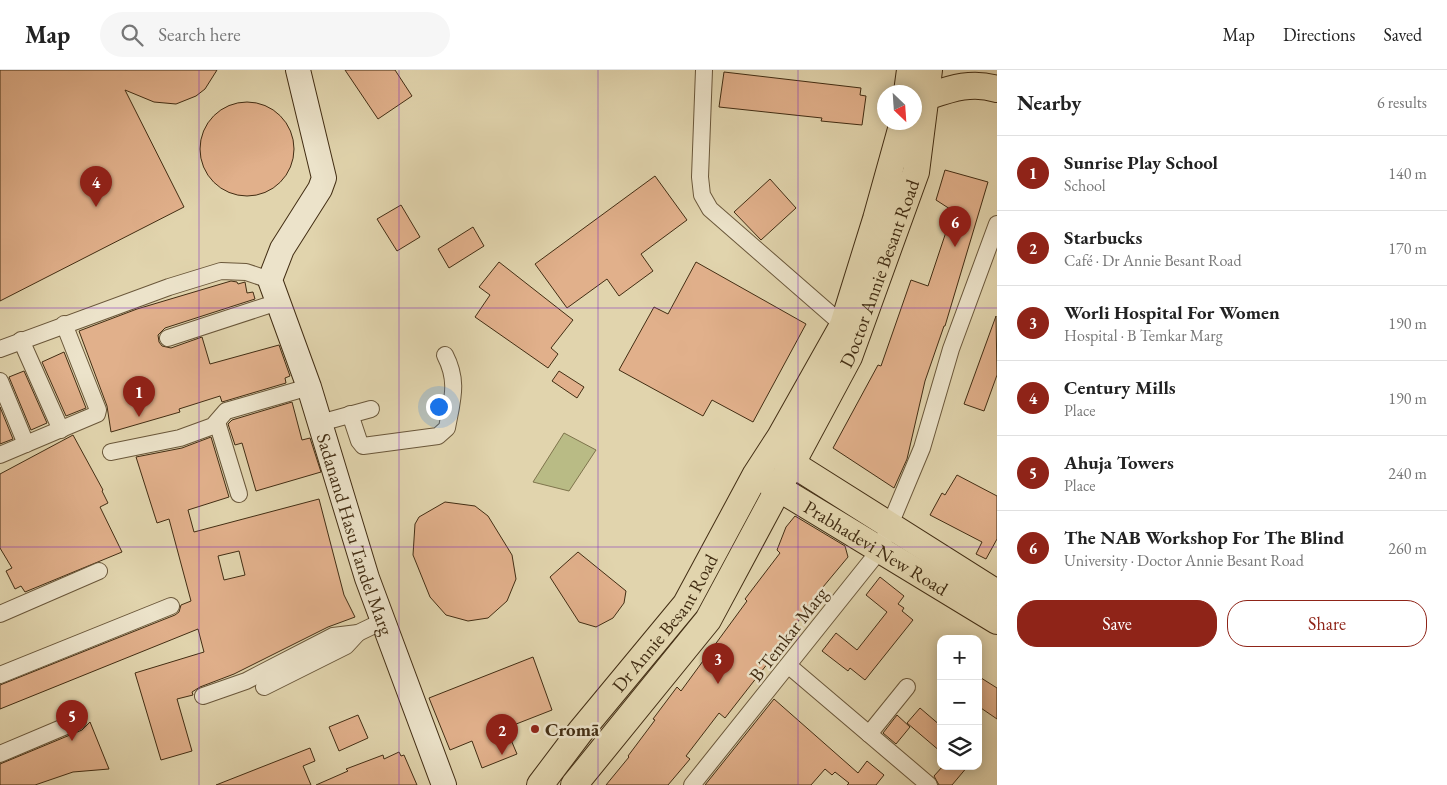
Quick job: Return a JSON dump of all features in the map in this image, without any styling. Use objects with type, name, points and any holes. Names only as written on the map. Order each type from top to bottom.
[{"type":"main road","name":"Doctor Annie Besant Road","points":[[910,70],[914,85]]},
{"type":"main road","name":"Doctor Annie Besant Road","points":[[921,85],[929,70]]},
{"type":"main road","points":[[922,94],[967,85],[984,85],[997,89]]},
{"type":"main road","name":"Doctor Annie Besant Road","points":[[772,450],[843,324],[876,219],[901,130]]},
{"type":"main road","name":"Doctor Annie Besant Road","points":[[793,465],[849,357],[878,281],[916,172],[916,130]]},
{"type":"main road","name":"Prabhadevi New Road","points":[[772,450],[997,593]]},
{"type":"main road","name":"Dr Annie Besant Road","points":[[540,785],[580,732],[686,604],[756,474],[772,450]]},
{"type":"main road","name":"Dr Annie Besant Road","points":[[574,785],[708,620],[793,465]]},
{"type":"main road","name":"Prabhadevi New Road","points":[[756,474],[879,551],[997,621]]},
{"type":"street","points":[[274,291],[282,249],[320,189],[324,178],[298,70]]},
{"type":"street","points":[[704,70],[700,178],[702,194],[710,209],[843,324]]},
{"type":"street","points":[[987,70],[997,89]]},
{"type":"street","name":"B Temkar Marg","points":[[692,785],[879,551],[891,527],[922,448],[952,349],[997,224]]},
{"type":"street","points":[[0,349],[64,324],[221,270],[246,272],[274,291]]},
{"type":"street","points":[[168,338],[274,291]]},
{"type":"street","name":"Sadanand Hasu Tandel Marg","points":[[274,291],[310,387],[367,578],[444,785]]},
{"type":"street","points":[[0,455],[94,416],[98,410],[64,324]]},
{"type":"street","points":[[21,340],[61,430]]},
{"type":"street","points":[[350,414],[359,441],[363,446],[443,434],[447,428],[455,384],[452,368],[445,355]]},
{"type":"street","points":[[0,381],[26,444]]},
{"type":"street","points":[[111,452],[180,438],[212,426],[226,411],[310,387]]},
{"type":"street","points":[[320,423],[371,409]]},
{"type":"street","points":[[217,422],[239,494]]},
{"type":"street","points":[[0,614],[99,571]]},
{"type":"street","points":[[0,675],[171,606]]},
{"type":"street","points":[[203,696],[246,681],[333,636],[358,633],[384,621]]},
{"type":"street","points":[[264,687],[346,646],[358,633]]},
{"type":"street","points":[[789,666],[929,785]]},
{"type":"street","points":[[869,734],[907,687]]},
{"type":"street","points":[[0,754],[78,721]]},
{"type":"green space","points":[[564,433],[596,450],[569,491],[533,482]]},
{"type":"building","points":[[0,70],[217,70],[205,89],[196,96],[176,104],[154,102],[125,90],[184,207],[0,301]]},
{"type":"building","points":[[345,70],[395,70],[412,96],[378,119]]},
{"type":"building","points":[[724,72],[861,88],[860,95],[866,96],[862,125],[821,121],[822,118],[719,107]]},
{"type":"building","points":[[247,102],[265,106],[280,116],[290,131],[294,149],[290,167],[280,182],[265,192],[247,196],[229,192],[214,182],[204,167],[200,149],[204,131],[214,116],[229,106]]},
{"type":"building","points":[[945,170],[988,182],[945,326],[925,381],[907,459],[894,488],[833,448],[878,365],[881,366],[911,280],[928,286],[952,214],[949,212],[950,209],[936,200]]},
{"type":"building","points":[[655,176],[687,220],[641,254],[653,271],[619,296],[607,279],[567,308],[535,264]]},
{"type":"building","points":[[770,179],[796,208],[761,240],[734,212]]},
{"type":"building","points":[[401,205],[420,237],[397,251],[377,219]]},
{"type":"building","points":[[473,227],[484,246],[449,268],[438,249]]},
{"type":"building","points":[[499,262],[573,320],[551,348],[558,354],[548,368],[475,317],[490,295],[479,287]]},
{"type":"building","points":[[696,262],[806,324],[753,422],[712,400],[703,416],[619,370],[654,307],[668,314]]},
{"type":"building","points":[[231,281],[238,284],[245,282],[247,293],[253,292],[255,299],[165,328],[158,335],[159,342],[162,346],[171,348],[202,337],[210,364],[279,345],[290,376],[285,378],[286,383],[222,402],[220,396],[179,409],[180,412],[111,432],[107,406],[79,331],[137,309]]},
{"type":"building","points":[[996,316],[997,375],[984,411],[964,404]]},
{"type":"building","points":[[64,352],[86,408],[66,416],[42,362]]},
{"type":"building","points":[[24,371],[47,423],[31,430],[9,377]]},
{"type":"building","points":[[559,371],[584,387],[577,398],[552,381]]},
{"type":"building","points":[[292,402],[302,440],[310,438],[321,472],[256,491],[242,443],[235,445],[228,424],[232,420]]},
{"type":"building","points":[[0,407],[13,439],[0,444]]},
{"type":"building","points":[[73,435],[103,490],[108,503],[100,507],[122,552],[25,592],[21,586],[15,589],[6,571],[12,568],[0,548],[0,474]]},
{"type":"building","points":[[211,437],[229,497],[188,510],[194,532],[319,499],[344,595],[355,617],[328,627],[234,674],[200,687],[192,692],[193,695],[177,699],[192,751],[161,760],[135,673],[204,652],[198,629],[0,709],[0,685],[175,615],[179,612],[181,605],[191,601],[169,519],[157,523],[136,457],[182,448]],"holes":[[[239,551],[245,575],[224,580],[218,556]]]},
{"type":"building","points":[[957,475],[997,496],[997,539],[986,559],[976,554],[982,542],[930,515],[942,493],[945,495]]},
{"type":"building","points":[[445,502],[475,506],[488,516],[512,555],[516,579],[507,601],[488,618],[468,621],[446,615],[430,597],[413,555],[415,524],[419,517]]},
{"type":"building","points":[[795,516],[845,546],[848,557],[813,599],[786,640],[725,718],[719,713],[686,756],[690,759],[668,785],[606,785],[629,757],[655,720],[653,719],[677,687],[681,691],[747,601],[745,599],[780,553],[777,550],[786,527]]},
{"type":"building","points":[[578,552],[626,591],[624,603],[613,618],[596,627],[579,622],[550,577]]},
{"type":"building","points":[[880,577],[904,596],[898,604],[904,608],[902,611],[913,620],[865,680],[850,668],[848,671],[822,651],[836,633],[857,650],[887,612],[866,595]]},
{"type":"building","points":[[533,657],[552,710],[506,728],[517,754],[482,768],[472,741],[450,750],[429,698]]},
{"type":"building","points":[[982,679],[997,688],[997,719],[982,709]]},
{"type":"building","points":[[774,699],[858,773],[867,761],[884,775],[876,785],[847,785],[849,783],[835,772],[832,775],[825,769],[811,785],[705,785]]},
{"type":"building","points":[[920,708],[937,723],[937,749],[907,723]]},
{"type":"building","points":[[358,715],[368,738],[339,751],[329,727]]},
{"type":"building","points":[[897,715],[910,727],[896,744],[883,733]]},
{"type":"building","points":[[90,722],[109,769],[73,772],[35,785],[0,785],[0,764],[82,730]]},
{"type":"building","points":[[310,748],[315,761],[303,766],[311,785],[216,785]]},
{"type":"building","points":[[399,752],[401,756],[404,755],[417,785],[316,785],[348,771],[346,769],[383,755],[384,759]]},
{"type":"building","points":[[939,770],[965,770],[952,785],[939,785],[934,776]]},
{"type":"place","name":"Century Mills","points":[[96,207]]},
{"type":"place","name":"The NAB Workshop For The Blind","points":[[955,247]]},
{"type":"place","name":"Sunrise Play School","points":[[139,417]]},
{"type":"place","name":"Worli Hospital For Women","points":[[718,684]]},
{"type":"place","name":"Cromā","points":[[535,729]]},
{"type":"place","name":"Ahuja Towers","points":[[72,741]]},
{"type":"place","name":"Starbucks","points":[[502,755]]}]
